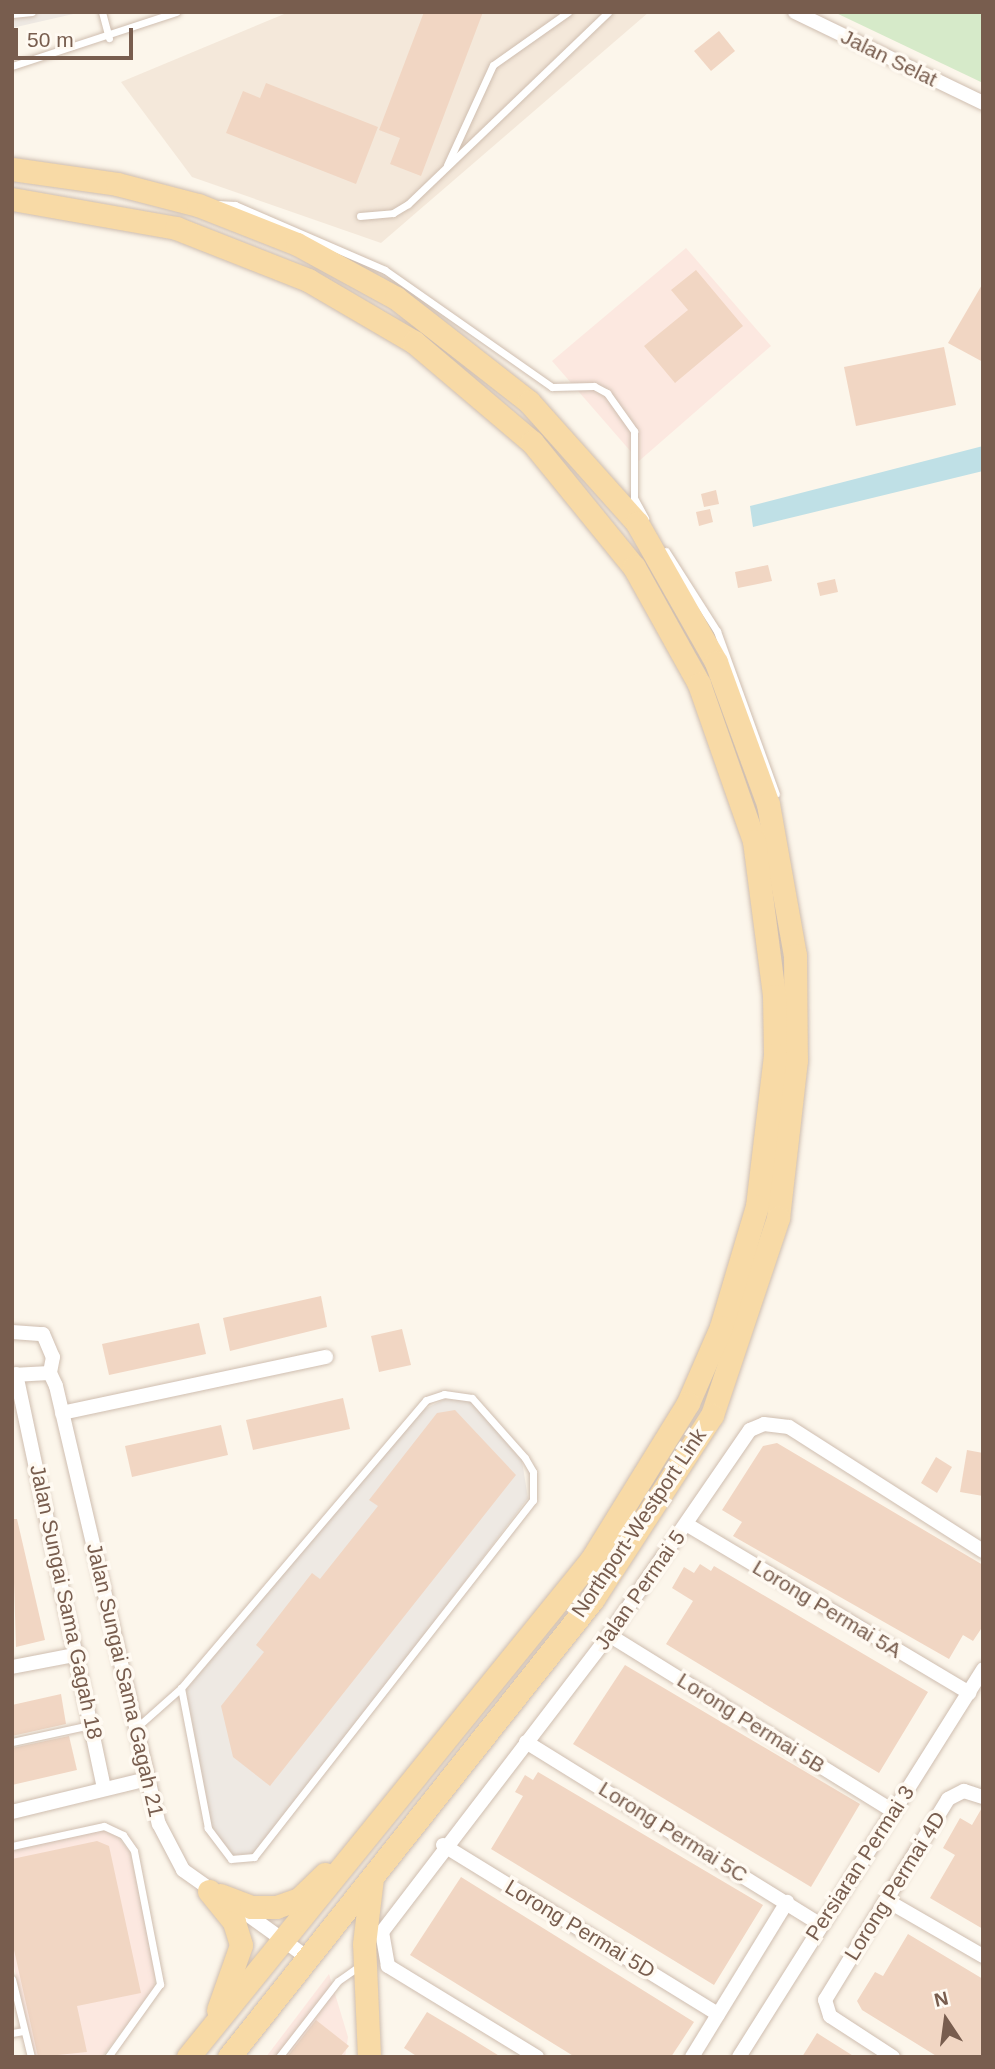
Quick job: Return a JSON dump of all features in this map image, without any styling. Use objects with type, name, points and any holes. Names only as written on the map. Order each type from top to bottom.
[{"type":"main road","name":"Northport-Westport Link","points":[[12,169],[104,181],[185,202],[297,244],[396,298],[529,402],[590,465],[665,566],[732,695],[768,804],[792,926],[796,1060],[778,1218],[712,1415],[593,1599],[373,1871],[309,1958],[229,2057]]},
{"type":"main road","name":"Northport-Westport Link","points":[[12,199],[176,228],[308,279],[414,342],[513,425],[589,505],[640,577],[698,684],[738,788],[762,888],[774,996],[769,1121],[757,1206],[721,1327],[645,1480],[591,1560],[288,1942],[188,2057]]},
{"type":"main road","points":[[213,1891],[263,1908],[299,1899],[399,1802]]},
{"type":"main road","points":[[369,2057],[364,1963],[373,1871]]},
{"type":"main road","points":[[204,2039],[241,1945],[234,1922],[213,1891]]},
{"type":"street","name":"Jalan Selat","points":[[794,12],[983,103]]},
{"type":"street","name":"Jalan Sungai Sama Gagah 21","points":[[12,1332],[43,1334],[51,1350],[50,1373],[62,1413],[147,1779],[169,1850],[213,1891],[309,1958]]},
{"type":"street","points":[[62,1413],[326,1356]]},
{"type":"street","points":[[14,1375],[50,1373]]},
{"type":"street","name":"Jalan Sungai Sama Gagah 18","points":[[14,1375],[95,1724],[104,1789]]},
{"type":"street","name":"Jalan Permai 5","points":[[537,2057],[388,1966],[380,1942],[387,1917],[609,1635],[750,1430],[777,1424],[983,1551]]},
{"type":"street","name":"Lorong Permai 5A","points":[[686,1524],[969,1693]]},
{"type":"street","name":"Lorong Permai 5B","points":[[609,1635],[893,1811]]},
{"type":"street","points":[[12,1667],[79,1654]]},
{"type":"street","name":"Persiaran Permai 3","points":[[739,2057],[820,1924],[983,1669]]},
{"type":"street","name":"Lorong Permai 5C","points":[[526,1742],[820,1924]]},
{"type":"street","points":[[12,1812],[147,1779]]},
{"type":"street","name":"Lorong Permai 4D","points":[[892,2057],[836,2020],[827,2007],[830,1991],[948,1798],[964,1791],[983,1797]]},
{"type":"street","name":"Lorong Permai 5D","points":[[443,1845],[718,2014]]},
{"type":"street","points":[[886,1900],[983,1956]]},
{"type":"street","points":[[692,2057],[787,1902]]},
{"type":"lane","points":[[12,14],[32,12]]},
{"type":"lane","points":[[102,12],[108,38]]},
{"type":"lane","points":[[12,66],[108,38],[176,12]]},
{"type":"lane","points":[[445,169],[493,65],[568,12]]},
{"type":"lane","points":[[360,216],[393,213],[445,169],[608,12]]},
{"type":"lane","points":[[185,202],[235,205],[330,242],[385,270],[552,387],[594,386],[618,403],[634,431],[634,498],[717,631],[763,751],[787,856],[792,926]]},
{"type":"lane","points":[[135,1729],[181,1688],[426,1400],[472,1398],[525,1458],[533,1472],[533,1500],[254,1857],[231,1859],[208,1828],[181,1688]]},
{"type":"lane","points":[[12,1742],[95,1724]]},
{"type":"lane","points":[[12,1846],[104,1826],[118,1830],[134,1851],[160,1984],[108,2057]]},
{"type":"lane","points":[[279,2057],[338,1982],[364,1963]]},
{"type":"lane","points":[[12,1979],[31,2057]]},
{"type":"lane","points":[[12,2033],[23,2031]]},
{"type":"shaded area","points":[[12,12],[82,12],[12,28]]},
{"type":"shaded area","points":[[289,12],[649,12],[381,243],[192,177],[121,82]]},
{"type":"shaded area","points":[[686,248],[771,346],[639,461],[552,361]]},
{"type":"shaded area","points":[[445,1399],[471,1401],[522,1461],[528,1498],[312,1783],[253,1854],[233,1855],[212,1828],[186,1690],[415,1414]]},
{"type":"shaded area","points":[[98,1829],[114,1832],[130,1852],[156,1970],[154,1990],[102,2057],[35,2057],[12,1958],[12,1851]]},
{"type":"shaded area","points":[[329,1974],[348,2037],[345,2057],[266,2057]]},
{"type":"green space","points":[[834,12],[983,12],[983,83]]},
{"type":"water","points":[[983,446],[983,471],[753,527],[750,506]]},
{"type":"building","points":[[424,12],[483,12],[421,176],[390,164],[400,138],[379,130]]},
{"type":"building","points":[[719,31],[735,51],[711,71],[694,51]]},
{"type":"building","points":[[266,83],[378,127],[356,184],[226,133],[243,91],[260,98]]},
{"type":"building","points":[[696,270],[743,326],[675,383],[644,346],[688,310],[671,290]]},
{"type":"building","points":[[983,283],[983,362],[948,343]]},
{"type":"building","points":[[944,347],[956,405],[856,426],[844,367]]},
{"type":"building","points":[[716,490],[719,504],[704,507],[701,494]]},
{"type":"building","points":[[710,509],[713,522],[699,526],[696,512]]},
{"type":"building","points":[[768,565],[772,581],[738,588],[735,572]]},
{"type":"building","points":[[835,579],[838,592],[820,596],[817,583]]},
{"type":"building","points":[[321,1296],[327,1327],[230,1351],[223,1318]]},
{"type":"building","points":[[199,1323],[206,1354],[109,1375],[102,1344]]},
{"type":"building","points":[[402,1329],[411,1365],[379,1372],[371,1336]]},
{"type":"building","points":[[343,1398],[350,1429],[253,1450],[246,1420]]},
{"type":"building","points":[[455,1410],[516,1475],[270,1786],[233,1757],[221,1706],[264,1652],[256,1645],[312,1573],[320,1579],[378,1506],[369,1500],[437,1413]]},
{"type":"building","points":[[221,1425],[228,1455],[132,1477],[125,1446]]},
{"type":"building","points":[[777,1443],[983,1565],[983,1626],[973,1641],[963,1635],[949,1659],[733,1536],[742,1522],[722,1510],[763,1446]]},
{"type":"building","points":[[967,1450],[983,1453],[983,1496],[960,1492]]},
{"type":"building","points":[[936,1457],[952,1467],[937,1493],[921,1483]]},
{"type":"building","points":[[12,1519],[17,1519],[45,1640],[16,1647]]},
{"type":"building","points":[[700,1564],[711,1571],[714,1566],[928,1692],[879,1773],[666,1644],[693,1601],[672,1588],[684,1567],[694,1573]]},
{"type":"building","points":[[625,1665],[860,1804],[811,1887],[573,1744]]},
{"type":"building","points":[[61,1694],[66,1724],[12,1736],[12,1705]]},
{"type":"building","points":[[69,1736],[77,1770],[12,1785],[12,1748]]},
{"type":"building","points":[[538,1772],[763,1905],[714,1985],[491,1849],[523,1796],[515,1792],[525,1775],[533,1780]]},
{"type":"building","points":[[983,1806],[983,1929],[930,1898],[955,1855],[943,1848],[960,1818],[972,1825]]},
{"type":"building","points":[[97,1841],[109,1846],[141,1993],[77,2006],[87,2052],[38,2057],[12,1941],[12,1859]]},
{"type":"building","points":[[461,1877],[694,2022],[671,2057],[575,2057],[410,1955]]},
{"type":"building","points":[[908,1934],[983,1979],[983,2057],[938,2057],[862,2010],[857,2001],[875,1972],[883,1976]]},
{"type":"building","points":[[427,2012],[501,2057],[418,2057],[404,2048]]},
{"type":"building","points":[[316,2020],[349,2046],[340,2057],[287,2057]]},
{"type":"building","points":[[817,2033],[828,2040],[855,2057],[802,2057]]}]
